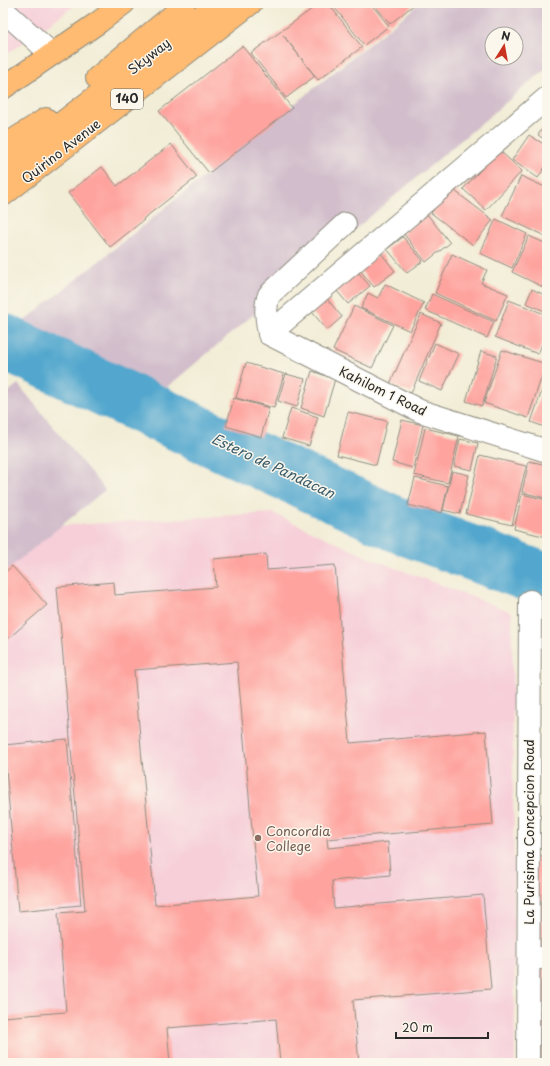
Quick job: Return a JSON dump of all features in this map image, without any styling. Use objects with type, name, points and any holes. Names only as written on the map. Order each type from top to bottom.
[{"type":"main road","points":[[3,87],[45,48],[109,3]]},
{"type":"main road","points":[[3,87],[60,49],[124,3]]},
{"type":"main road","points":[[3,157],[179,10],[184,3]]},
{"type":"main road","name":"Skyway","points":[[3,147],[117,69],[203,3]]},
{"type":"main road","name":"Skyway","points":[[3,168],[218,3]]},
{"type":"main road","name":"Quirino Avenue","points":[[3,195],[251,3]]},
{"type":"street","points":[[3,10],[45,48]]},
{"type":"street","points":[[269,334],[547,98]]},
{"type":"street","points":[[269,334],[266,310],[266,301],[269,295],[345,224]]},
{"type":"street","name":"Kahilom 1 Road","points":[[269,334],[420,411],[547,451]]},
{"type":"street","name":"La Purisima Concepcion Road","points":[[528,1063],[538,958],[538,739],[530,601]]},
{"type":"shaded area","points":[[3,3],[78,3],[3,57]]},
{"type":"shaded area","points":[[420,3],[547,3],[547,68],[153,399],[17,327]]},
{"type":"shaded area","points":[[18,384],[105,490],[3,573],[3,396]]},
{"type":"shaded area","name":"Concordia College","points":[[273,513],[367,557],[512,612],[515,1063],[3,1063],[3,570],[55,526]]},
{"type":"building","points":[[320,3],[328,3],[362,47],[318,80],[315,76],[286,98],[251,53]]},
{"type":"building","points":[[331,3],[370,3],[389,26],[364,45]]},
{"type":"building","points":[[373,3],[416,3],[390,24]]},
{"type":"building","points":[[242,46],[292,108],[209,173],[159,111]]},
{"type":"building","points":[[547,121],[547,141],[538,135]]},
{"type":"building","points":[[529,135],[547,146],[547,164],[538,178],[512,160]]},
{"type":"building","points":[[171,144],[197,177],[110,247],[68,193],[102,167],[117,186]]},
{"type":"building","points":[[499,150],[522,171],[486,210],[463,189]]},
{"type":"building","points":[[521,176],[547,188],[547,237],[502,216]]},
{"type":"building","points":[[451,188],[493,220],[473,245],[431,213]]},
{"type":"building","points":[[427,214],[450,243],[426,262],[403,233]]},
{"type":"building","points":[[496,219],[527,234],[512,268],[480,253]]},
{"type":"building","points":[[529,236],[547,244],[547,289],[512,272]]},
{"type":"building","points":[[403,237],[423,261],[407,273],[387,249]]},
{"type":"building","points":[[381,253],[395,271],[374,287],[360,270]]},
{"type":"building","points":[[452,254],[487,270],[481,283],[508,294],[496,321],[435,293]]},
{"type":"building","points":[[358,272],[370,286],[348,304],[336,290]]},
{"type":"building","points":[[385,284],[424,303],[410,331],[361,308],[368,293],[378,298]]},
{"type":"building","points":[[532,289],[547,296],[547,312],[526,303]]},
{"type":"building","points":[[432,294],[494,322],[487,338],[425,310]]},
{"type":"building","points":[[327,299],[342,317],[327,330],[312,312]]},
{"type":"building","points":[[509,300],[547,315],[547,332],[538,354],[495,337]]},
{"type":"building","points":[[354,306],[393,325],[372,368],[333,350]]},
{"type":"building","points":[[421,314],[441,323],[411,393],[390,384]]},
{"type":"building","points":[[435,343],[459,354],[442,391],[419,381]]},
{"type":"building","points":[[502,350],[546,364],[528,418],[484,403]]},
{"type":"building","points":[[481,351],[497,356],[482,406],[466,401]]},
{"type":"building","points":[[246,363],[284,374],[274,408],[236,398]]},
{"type":"building","points":[[312,371],[335,379],[324,416],[301,408]]},
{"type":"building","points":[[286,374],[305,379],[297,407],[278,401]]},
{"type":"building","points":[[547,376],[547,428],[531,422]]},
{"type":"building","points":[[234,398],[269,408],[261,437],[226,426]]},
{"type":"building","points":[[291,408],[318,417],[309,446],[282,438]]},
{"type":"building","points":[[348,412],[387,421],[376,465],[337,455]]},
{"type":"building","points":[[402,420],[423,425],[413,468],[392,462]]},
{"type":"building","points":[[425,428],[459,436],[448,483],[414,475]]},
{"type":"building","points":[[460,439],[478,443],[472,470],[454,466]]},
{"type":"building","points":[[480,455],[526,466],[512,525],[466,514]]},
{"type":"building","points":[[529,461],[547,465],[547,491],[545,498],[522,492]]},
{"type":"building","points":[[452,471],[469,475],[460,514],[443,510]]},
{"type":"building","points":[[415,478],[448,486],[442,513],[408,505]]},
{"type":"building","points":[[522,494],[547,500],[547,537],[514,529]]},
{"type":"building","points":[[266,554],[267,570],[335,565],[350,743],[486,731],[493,825],[327,839],[328,848],[388,842],[390,875],[332,881],[334,908],[483,895],[491,989],[353,1000],[359,1063],[280,1063],[276,1019],[167,1028],[170,1063],[3,1063],[3,1017],[66,1012],[58,913],[85,911],[57,587],[114,582],[115,595],[216,587],[214,559]],"holes":[[[237,662],[258,896],[155,905],[134,670]]]},
{"type":"building","points":[[12,566],[47,605],[3,643],[3,574]]},
{"type":"building","points":[[67,739],[81,905],[18,911],[4,745]]},
{"type":"building","points":[[535,856],[547,856],[547,901],[535,901]]},
{"type":"building","points":[[540,903],[547,903],[547,952],[540,952]]},
{"type":"building","points":[[540,962],[547,962],[547,1005],[540,1005]]},
{"type":"building","points":[[541,1010],[547,1010],[547,1060],[541,1060]]},
{"type":"waterway","name":"Estero de Pandacan","points":[[3,341],[400,526],[547,581]]},
{"type":"place","name":"Concordia College","points":[[258,838]]}]
